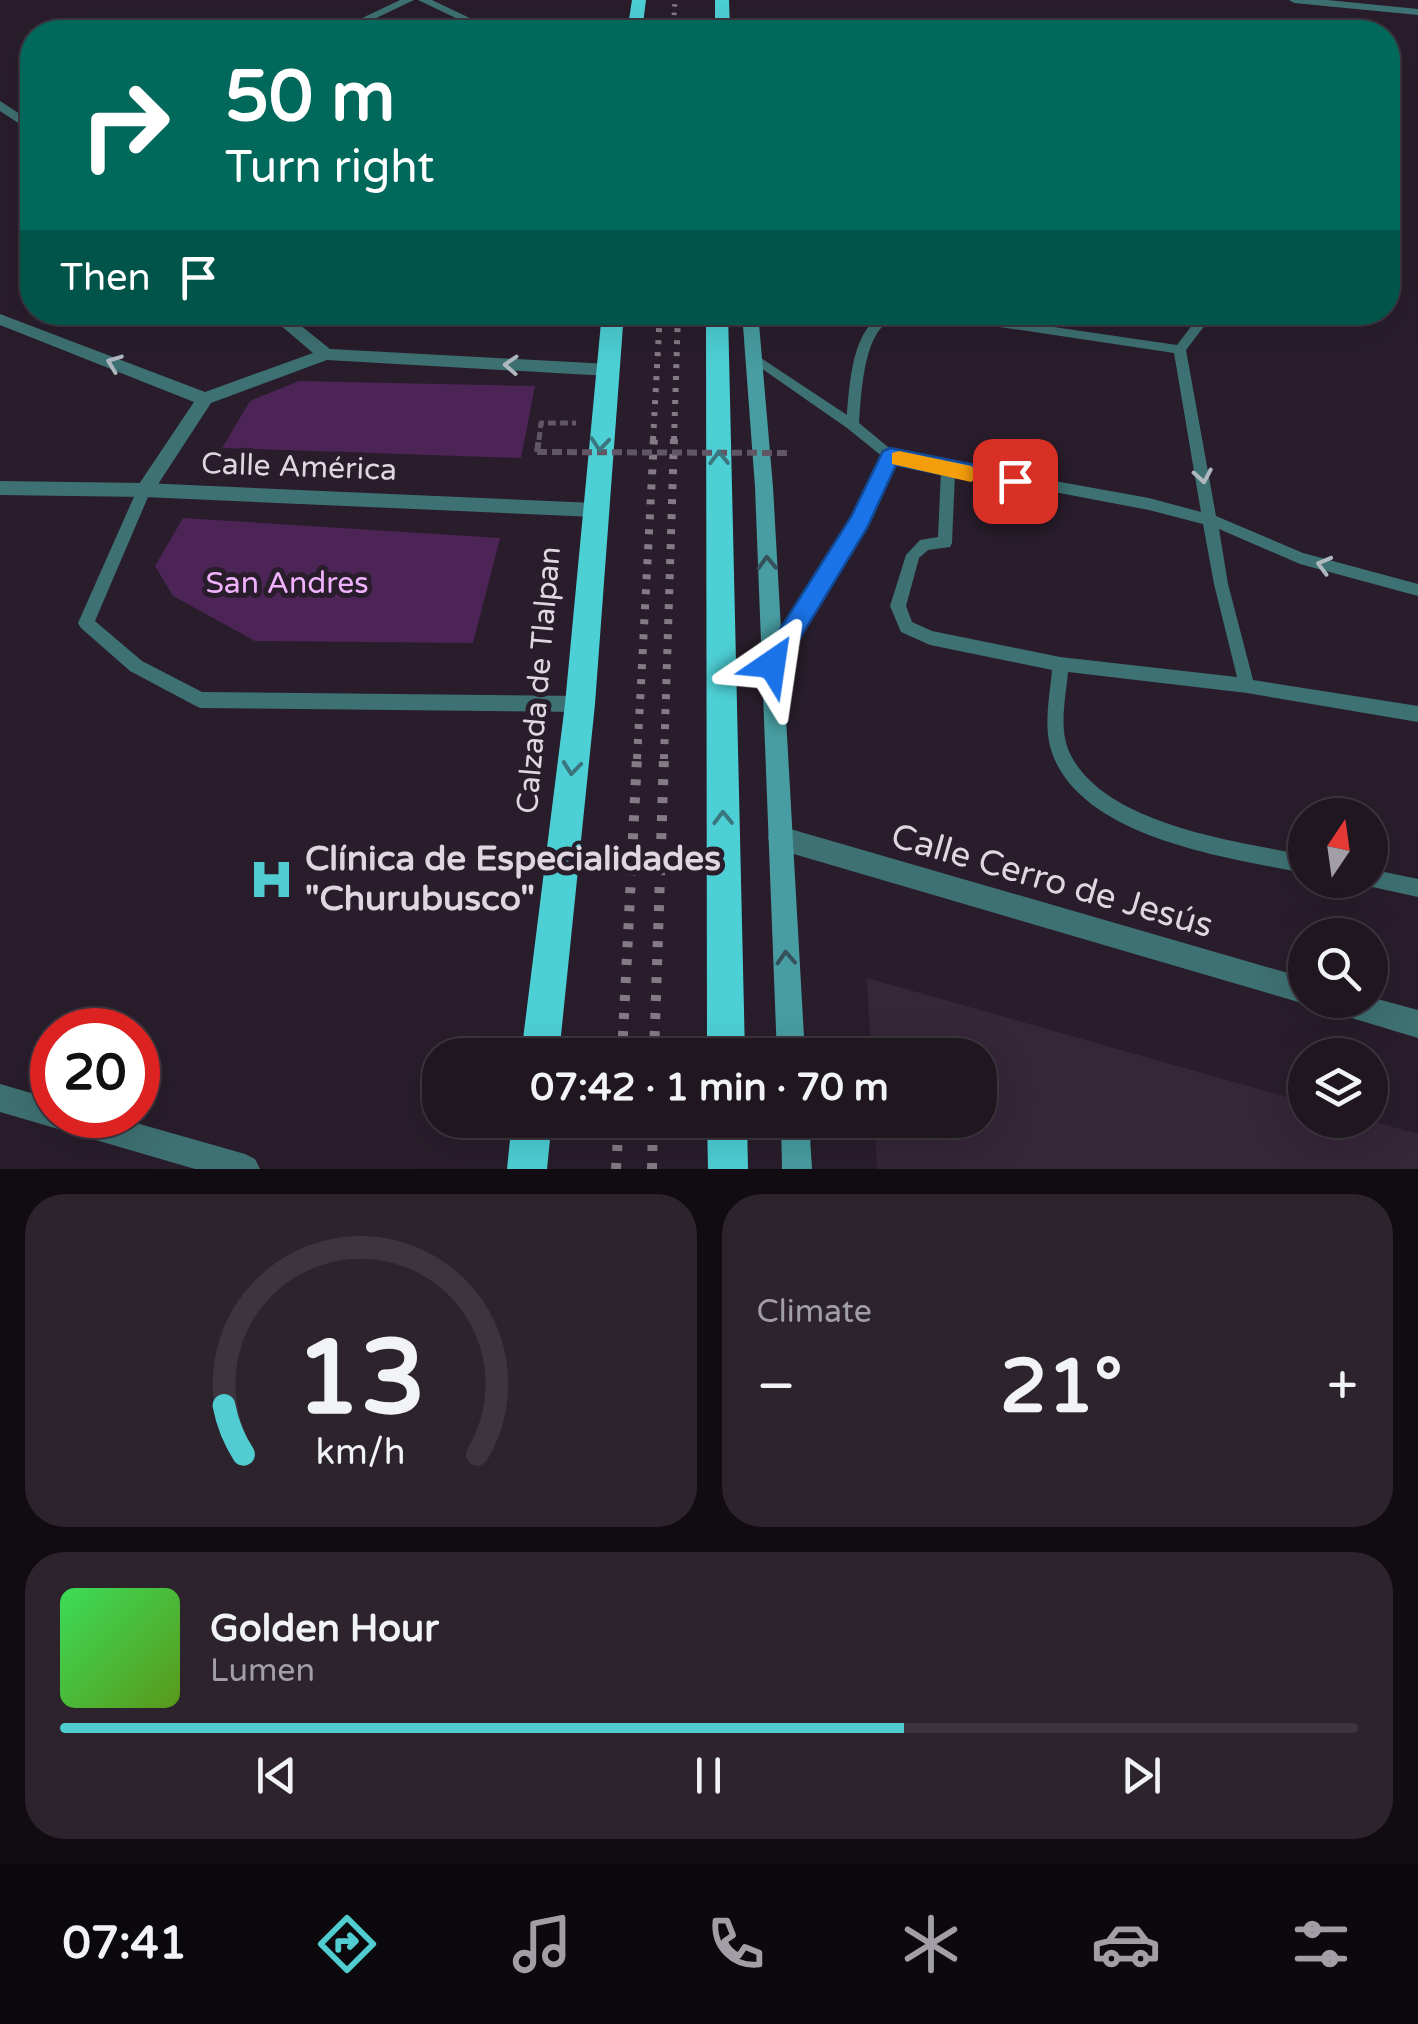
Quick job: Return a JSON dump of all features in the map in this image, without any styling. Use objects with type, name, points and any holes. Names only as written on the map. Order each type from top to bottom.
[{"type":"highway","name":"Calzada de Tlalpan","points":[[542,1038],[580,704],[612,325]]},
{"type":"highway","points":[[717,325],[726,1038]]},
{"type":"highway","points":[[527,1169],[530,1138]]},
{"type":"highway","points":[[727,1138],[728,1169]]},
{"type":"main road","points":[[751,325],[791,1038]]},
{"type":"main road","points":[[796,1138],[798,1169]]},
{"type":"street","points":[[366,20],[410,0]]},
{"type":"street","points":[[423,0],[467,20]]},
{"type":"street","points":[[1294,0],[1402,5],[1418,12]]},
{"type":"street","points":[[0,319],[204,399]]},
{"type":"street","points":[[289,325],[326,354]]},
{"type":"street","points":[[144,490],[204,399],[326,354],[609,370]]},
{"type":"street","name":"Calle América","points":[[0,488],[144,490],[595,510]]},
{"type":"street","name":"Calle Cerro de Jesús","points":[[780,838],[1288,986]]},
{"type":"street","points":[[1388,1015],[1418,1024]]},
{"type":"street","points":[[0,1098],[30,1107]]},
{"type":"street","points":[[138,1138],[245,1169]]},
{"type":"lane","points":[[852,425],[864,352],[879,325]]},
{"type":"lane","points":[[1009,325],[1180,350]]},
{"type":"lane","points":[[1199,325],[1180,350],[1220,584],[1247,686]]},
{"type":"lane","points":[[754,359],[852,425],[890,456],[948,470],[1149,504],[1210,520],[1300,558],[1418,590]]},
{"type":"lane","points":[[772,664],[860,522],[890,456]]},
{"type":"lane","points":[[948,470],[945,543],[926,544],[914,555],[898,606],[906,627],[930,638],[1060,664],[1247,686],[1418,714]]},
{"type":"lane","points":[[144,490],[86,623],[136,666],[200,700],[580,704]]},
{"type":"lane","points":[[1060,664],[1059,748],[1078,782],[1120,813],[1202,843],[1288,861]]},
{"type":"lane","points":[[1388,882],[1418,888]]},
{"type":"path","points":[[541,423],[537,452],[791,452]]},
{"type":"shaded area","points":[[867,978],[1288,1097],[1288,1138],[1388,1138],[1388,1126],[1418,1134],[1418,1169],[877,1169],[876,1138],[997,1138],[997,1038],[870,1038]]},
{"type":"green space","points":[[299,381],[535,386],[521,458],[222,448],[250,401]]},
{"type":"green space","name":"San Andres","points":[[183,518],[500,538],[473,643],[255,641],[173,596],[155,566]]},
{"type":"railway","points":[[674,20],[675,0]]},
{"type":"railway","points":[[653,440],[659,325]]},
{"type":"railway","points":[[674,440],[678,325]]},
{"type":"railway","points":[[637,759],[654,438]]},
{"type":"railway","points":[[664,759],[674,438]]},
{"type":"railway","points":[[623,1038],[637,757]]},
{"type":"railway","points":[[655,1038],[664,757]]},
{"type":"railway","points":[[616,1169],[618,1138]]},
{"type":"railway","points":[[652,1169],[653,1138]]},
{"type":"slow traffic","points":[[899,458],[971,474]]},
{"type":"place","name":"Clínica de Especialidades \"Churubusco\"","points":[[272,879]]},
{"type":"route","points":[[772,664],[860,522],[890,456],[1015,481]]}]
